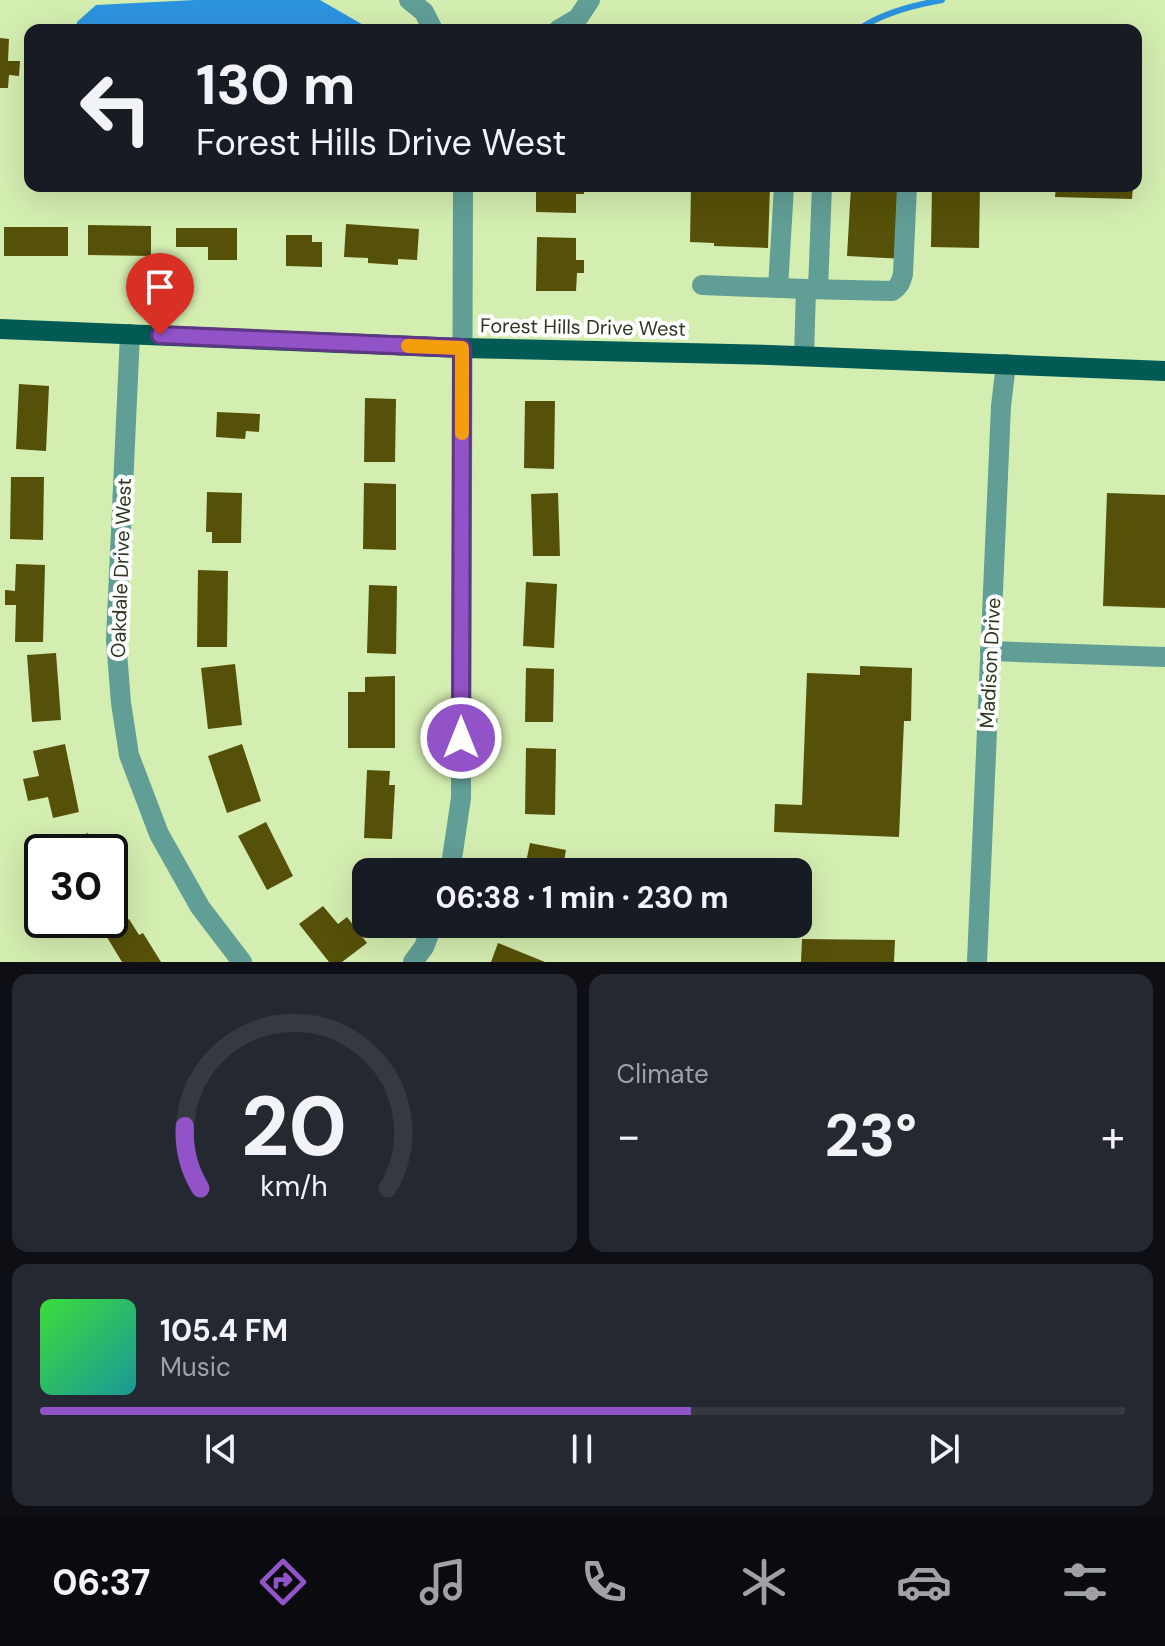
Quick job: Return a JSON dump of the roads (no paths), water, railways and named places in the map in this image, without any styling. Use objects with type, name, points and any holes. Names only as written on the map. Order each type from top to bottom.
[{"type":"main road","name":"Forest Hills Drive West","points":[[0,329],[1165,371]]},
{"type":"street","points":[[409,0],[424,12],[430,24]]},
{"type":"street","points":[[568,24],[578,18],[590,0]]},
{"type":"street","points":[[452,858],[461,798],[463,192]]},
{"type":"street","points":[[778,288],[784,192]]},
{"type":"street","points":[[804,356],[821,192]]},
{"type":"street","points":[[702,285],[892,291],[897,288],[903,274],[907,192]]},
{"type":"street","name":"Oakdale Drive West","points":[[130,334],[116,640],[129,755],[159,834],[200,907],[242,962]]},
{"type":"street","name":"Madison Drive","points":[[977,962],[1001,406],[1006,364]]},
{"type":"street","points":[[990,651],[1165,657]]},
{"type":"street","points":[[413,962],[428,938]]},
{"type":"water","points":[[195,0],[320,0],[362,24],[77,24],[96,5]]},
{"type":"waterway","points":[[867,24],[887,14],[942,0]]}]
